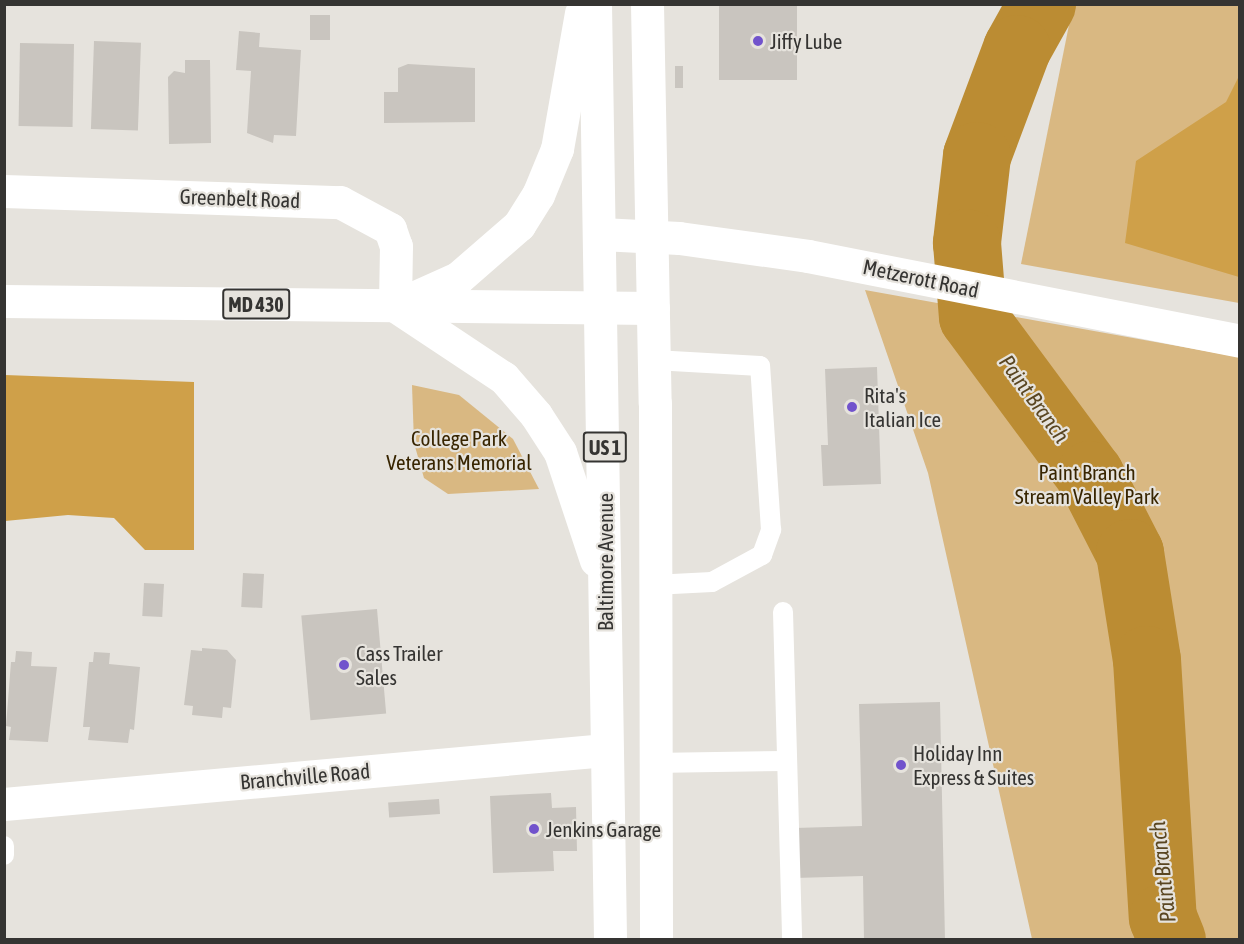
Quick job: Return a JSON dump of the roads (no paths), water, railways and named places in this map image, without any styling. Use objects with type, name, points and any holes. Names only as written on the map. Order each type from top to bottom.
[{"type":"main road","points":[[395,306],[458,278],[519,225],[538,195],[557,149],[583,4]]},
{"type":"main road","name":"Baltimore Avenue","points":[[595,4],[601,234],[610,939]]},
{"type":"main road","name":"US 1","points":[[647,4],[654,360],[652,763],[656,939]]},
{"type":"main road","name":"Greenbelt Road","points":[[4,191],[340,201],[390,229],[396,246],[395,306]]},
{"type":"main road","name":"Metzerott Road","points":[[601,234],[652,236],[808,256],[1239,341]]},
{"type":"main road","name":"MD 430","points":[[11,303],[653,308]]},
{"type":"main road","points":[[395,306],[504,378],[536,415],[560,452],[604,586]]},
{"type":"main road","name":"Branchville Road","points":[[4,804],[606,750]]},
{"type":"lane","points":[[652,585],[712,582],[762,555],[771,530],[760,366],[654,360]]},
{"type":"lane","points":[[783,612],[785,761],[792,939]]},
{"type":"lane","points":[[652,763],[785,761]]},
{"type":"lane","points":[[4,846],[4,855]]},
{"type":"waterway","name":"Paint Branch","points":[[1042,4],[1017,49],[977,156],[967,243],[973,317],[1090,475],[1130,553],[1147,660],[1163,918],[1172,940]]},
{"type":"place","name":"Jiffy Lube","points":[[758,41]]},
{"type":"place","name":"Rita's Italian Ice","points":[[852,407]]},
{"type":"place","name":"Cass Trailer Sales","points":[[344,665]]},
{"type":"place","name":"Holiday Inn Express & Suites","points":[[901,765]]},
{"type":"place","name":"Jenkins Garage","points":[[534,829]]},
{"type":"park label","name":"College Park Veterans Memorial","points":[[459,450]]},
{"type":"park label","name":"Paint Branch Stream Valley Park","points":[[1087,484]]}]
